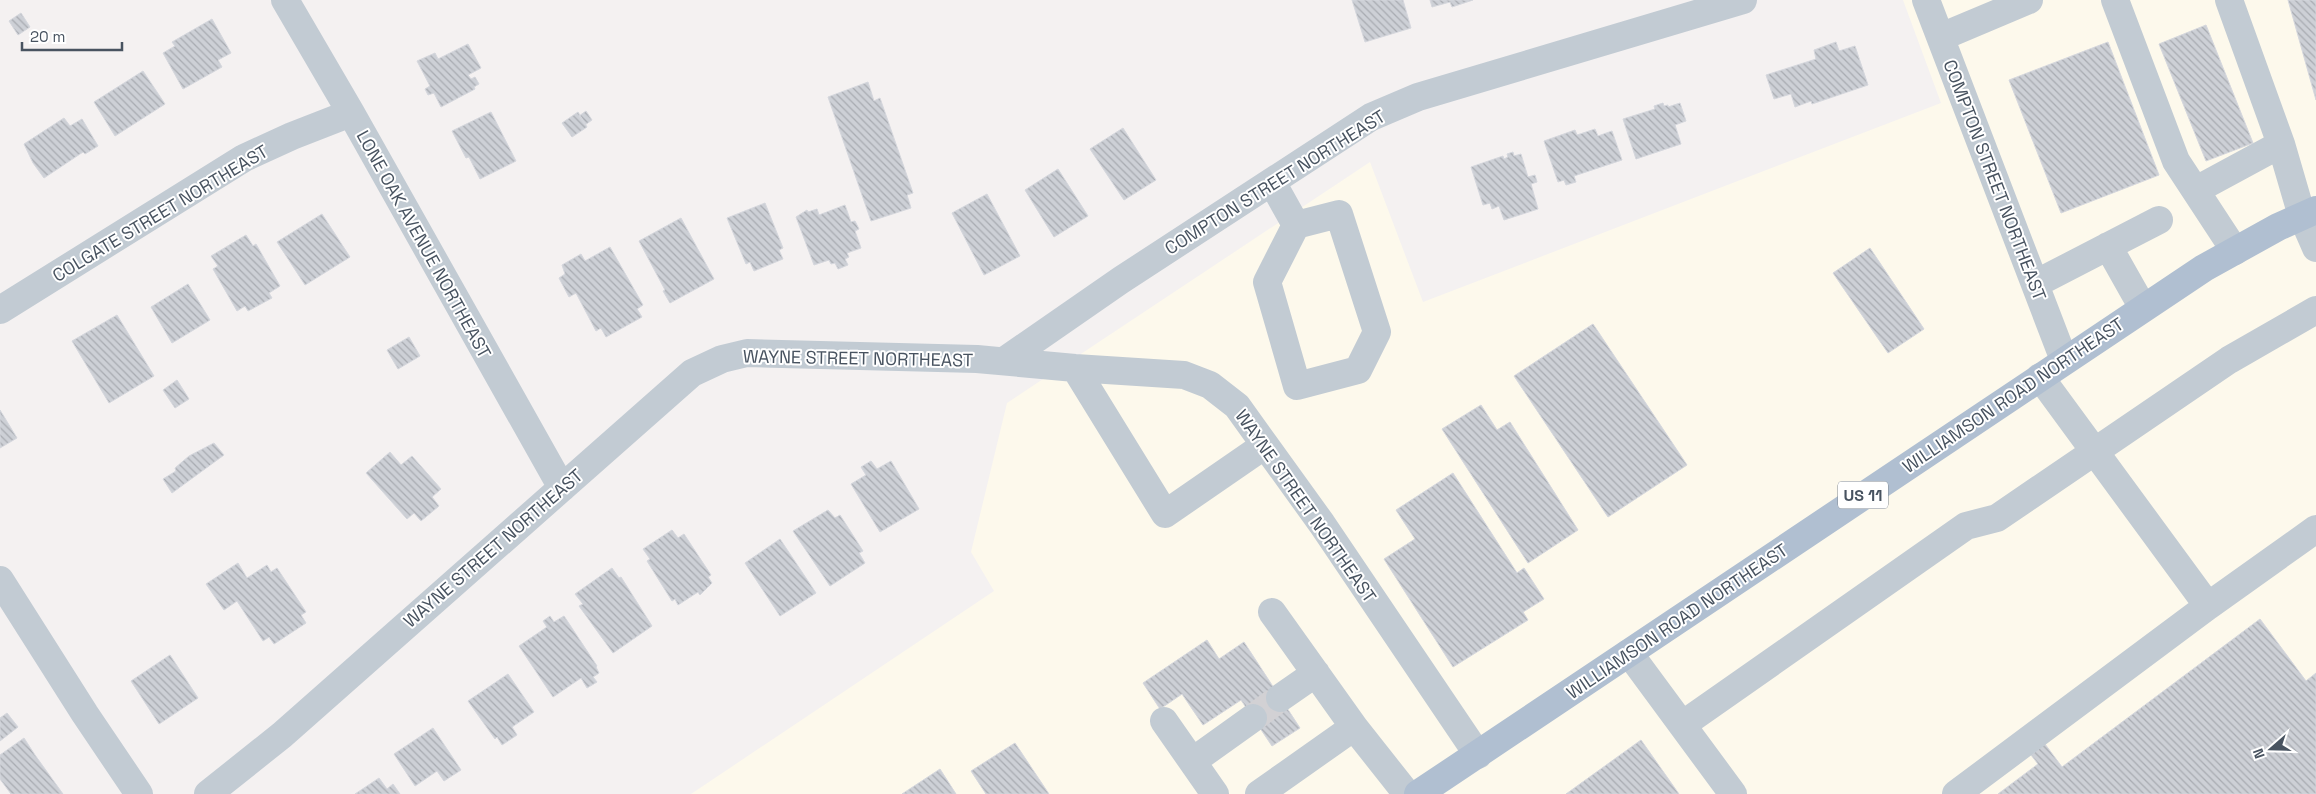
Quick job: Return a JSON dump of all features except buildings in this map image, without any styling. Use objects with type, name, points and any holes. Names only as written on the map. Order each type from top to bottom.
[{"type":"main road","name":"WILLIAMSON ROAD NORTHEAST","points":[[1418,794],[2204,268],[2309,213]]},
{"type":"street","name":"LONE OAK AVENUE NORTHEAST","points":[[285,0],[351,113],[562,488]]},
{"type":"street","name":"COMPTON STREET NORTHEAST","points":[[1004,361],[1121,280],[1371,117],[1418,97],[1743,0]]},
{"type":"street","name":"COMPTON STREET NORTHEAST","points":[[1926,0],[2064,360]]},
{"type":"street","points":[[1940,37],[2029,0]]},
{"type":"street","points":[[2115,0],[2176,161],[2236,251]]},
{"type":"street","points":[[2229,0],[2281,144],[2309,213],[2316,248]]},
{"type":"street","name":"COLGATE STREET NORTHEAST","points":[[0,310],[72,267],[244,158],[292,136],[351,113]]},
{"type":"street","points":[[2196,190],[2281,144]]},
{"type":"street","points":[[1272,182],[1296,225]]},
{"type":"street","points":[[1339,214],[1377,332],[1358,370],[1297,386],[1267,282],[1296,225],[1339,214]]},
{"type":"street","points":[[2035,284],[2159,220]]},
{"type":"street","points":[[2108,246],[2143,308]]},
{"type":"street","points":[[1682,725],[1966,526],[1997,518],[2228,360],[2316,310]]},
{"type":"street","name":"WAYNE STREET NORTHEAST","points":[[208,794],[282,735],[692,373],[722,359],[747,354],[977,359],[1184,376],[1210,385],[1237,406],[1322,524],[1478,755]]},
{"type":"street","points":[[1075,368],[1164,514],[1265,445]]},
{"type":"street","points":[[2040,376],[2208,606]]},
{"type":"street","points":[[1956,794],[2316,528]]},
{"type":"street","points":[[0,580],[85,714],[139,794]]},
{"type":"street","points":[[1272,612],[1354,727],[1407,794]]},
{"type":"street","points":[[1629,653],[1732,794]]},
{"type":"street","points":[[1280,698],[1316,673]]},
{"type":"street","points":[[1193,761],[1253,718]]},
{"type":"street","points":[[1164,721],[1215,794]]},
{"type":"street","points":[[1259,794],[1354,727]]},
{"type":"shaded area","points":[[1903,0],[2316,0],[2316,794],[691,794],[994,591],[971,552],[1007,403],[1370,162],[1423,302],[1941,103]]},
{"type":"tunnel","points":[[1253,718],[1280,698]]}]
